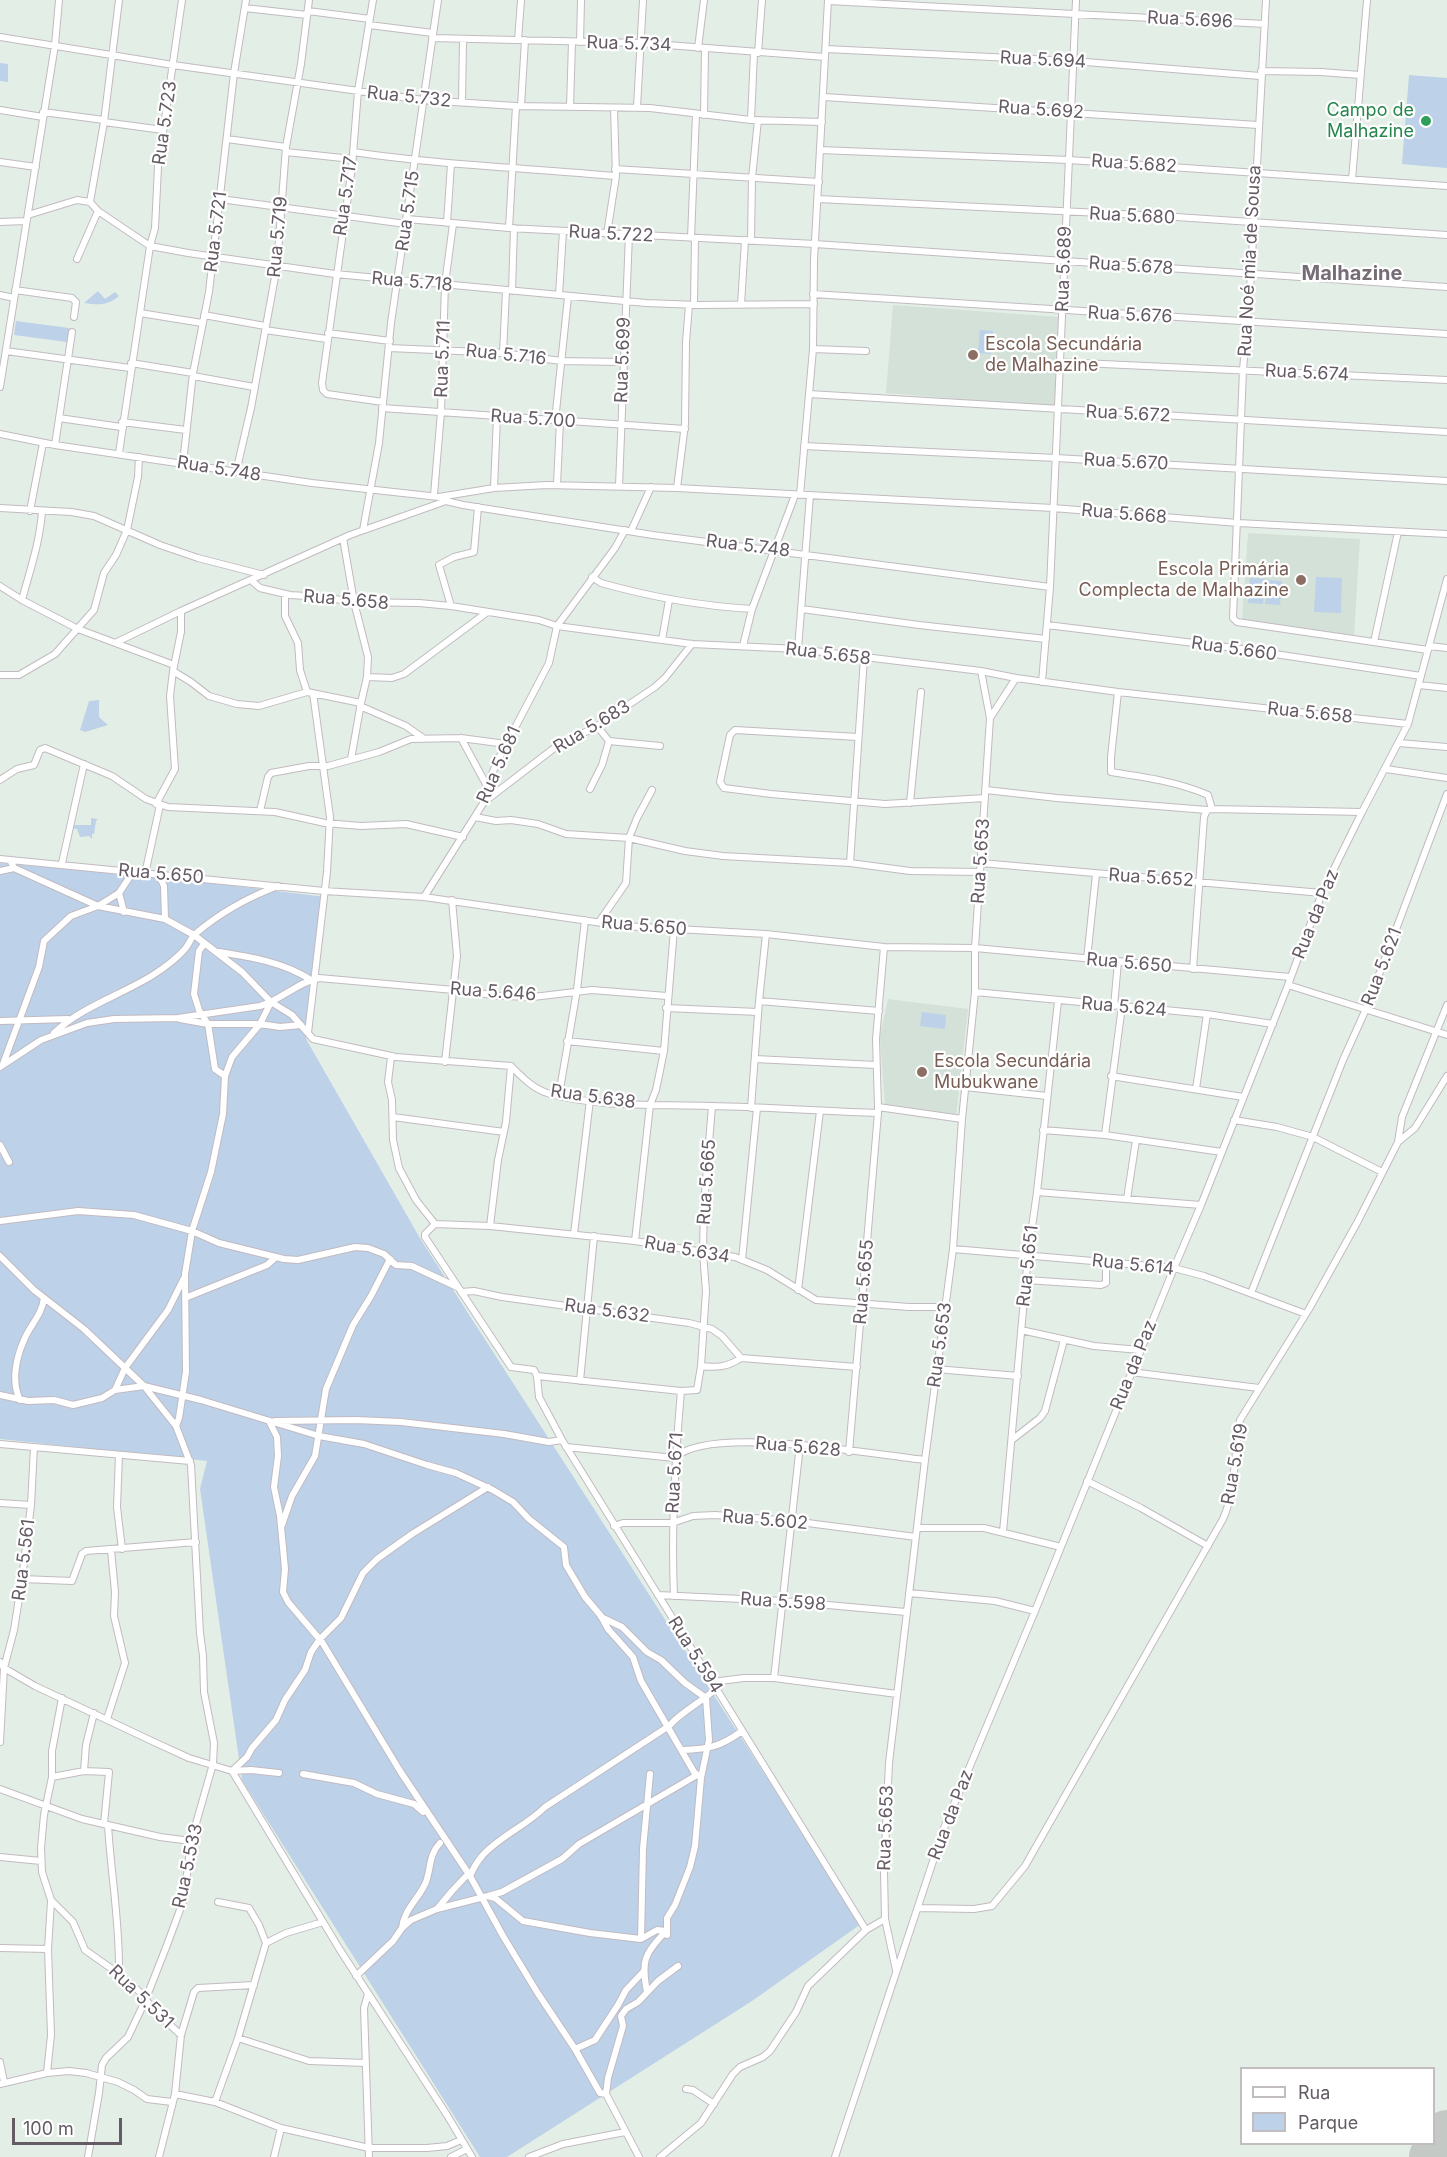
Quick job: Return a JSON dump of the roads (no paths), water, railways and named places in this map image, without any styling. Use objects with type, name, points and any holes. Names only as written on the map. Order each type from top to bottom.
[{"type":"street","points":[[0,387],[6,351],[3,342],[14,298],[36,167],[55,45],[59,0]]},
{"type":"street","points":[[0,222],[27,218],[77,201],[90,202],[104,121],[119,0]]},
{"type":"street","name":"Rua 5.723","points":[[119,453],[150,246],[155,228],[158,167],[182,0]]},
{"type":"street","name":"Rua 5.734","points":[[237,0],[464,40],[641,43],[825,57]]},
{"type":"street","name":"Rua 5.719","points":[[236,472],[277,266],[286,150],[309,0]]},
{"type":"street","name":"Rua 5.717","points":[[324,392],[321,383],[352,155],[358,91],[373,0]]},
{"type":"street","name":"Rua 5.715","points":[[363,530],[379,443],[391,323],[438,0]]},
{"type":"street","points":[[503,353],[509,291],[511,166],[518,106],[521,0]]},
{"type":"street","points":[[580,42],[581,0]]},
{"type":"street","points":[[637,107],[643,0]]},
{"type":"street","points":[[698,48],[704,0]]},
{"type":"street","points":[[741,305],[748,240],[756,53],[762,0]]},
{"type":"street","name":"Rua 5.689","points":[[1042,682],[1050,587],[1076,0]]},
{"type":"street","name":"Rua Noé mia de Sousa","points":[[1266,0],[1251,275],[1243,370],[1233,618],[1237,622],[1374,642]]},
{"type":"street","points":[[1352,180],[1367,0]]},
{"type":"street","points":[[743,646],[752,609],[774,549],[798,495],[813,349],[815,244],[828,1]]},
{"type":"street","name":"Rua 5.696","points":[[828,1],[1265,24]]},
{"type":"street","name":"Rua 5.721","points":[[183,462],[193,375],[209,292],[234,74],[246,3]]},
{"type":"street","name":"Rua 5.732","points":[[0,37],[173,65],[423,100],[518,106],[637,107],[754,120],[822,122]]},
{"type":"street","points":[[462,103],[464,40]]},
{"type":"street","points":[[570,107],[572,42]]},
{"type":"street","points":[[677,488],[685,429],[691,305],[693,175],[705,49]]},
{"type":"street","name":"Rua 5.694","points":[[826,49],[1073,61],[1261,74],[1322,72],[1360,75]]},
{"type":"street","name":"Rua 5.692","points":[[824,97],[1258,125]]},
{"type":"street","points":[[607,234],[616,172],[614,108]]},
{"type":"street","points":[[0,110],[163,130]]},
{"type":"street","points":[[227,139],[286,150],[451,164],[819,182]]},
{"type":"street","name":"Rua 5.682","points":[[820,150],[1069,160],[1447,186]]},
{"type":"street","points":[[0,162],[36,167]]},
{"type":"street","name":"Rua 5.711","points":[[436,496],[451,164]]},
{"type":"street","name":"Rua 5.722","points":[[220,199],[407,221],[815,244]]},
{"type":"street","name":"Rua 5.680","points":[[818,199],[1161,216],[1252,224],[1447,235]]},
{"type":"street","name":"Rua 5.718","points":[[90,202],[98,211],[150,246],[212,257],[335,274],[568,297],[691,305],[813,304]]},
{"type":"street","points":[[77,259],[98,211]]},
{"type":"street","points":[[559,295],[563,231]]},
{"type":"street","name":"Rua 5.699","points":[[619,486],[629,234]]},
{"type":"street","name":"Rua 5.678","points":[[815,244],[1447,287]]},
{"type":"street","points":[[15,290],[72,298],[76,302],[74,317]]},
{"type":"street","name":"Rua 5.676","points":[[813,294],[1447,334]]},
{"type":"street","points":[[0,295],[14,298]]},
{"type":"street","points":[[557,485],[557,421],[568,297]]},
{"type":"street","points":[[140,313],[202,323]]},
{"type":"street","name":"Rua 5.716","points":[[204,315],[265,328],[389,344],[443,350],[623,362]]},
{"type":"street","points":[[55,445],[72,332]]},
{"type":"street","points":[[813,349],[866,351]]},
{"type":"street","points":[[6,351],[68,360],[131,365],[254,387]]},
{"type":"street","name":"Rua 5.674","points":[[1060,362],[1447,380]]},
{"type":"street","name":"Rua 5.700","points":[[324,392],[383,405],[441,412],[685,429]]},
{"type":"street","name":"Rua 5.672","points":[[809,394],[1447,432]]},
{"type":"street","points":[[494,488],[497,417]]},
{"type":"street","points":[[58,418],[186,430]]},
{"type":"street","name":"Rua 5.748","points":[[0,434],[55,445],[183,462],[236,472],[436,496],[494,488],[557,485],[677,488],[798,495]]},
{"type":"street","points":[[30,511],[43,443]]},
{"type":"street","name":"Rua 5.670","points":[[804,446],[1447,481]]},
{"type":"street","points":[[0,675],[19,675],[28,672],[55,654],[94,610],[104,573],[116,555],[127,530],[138,477],[139,457]]},
{"type":"street","points":[[557,626],[628,531],[651,487]]},
{"type":"street","name":"Rua 5.668","points":[[798,495],[1053,508],[1238,523],[1447,534]]},
{"type":"street","points":[[798,649],[810,495]]},
{"type":"street","name":"Rua 5.748","points":[[436,496],[446,501],[478,507],[628,531],[1050,587]]},
{"type":"street","name":"Rua 5.748","points":[[117,642],[343,538],[446,501]]},
{"type":"street","points":[[451,606],[439,565],[454,557],[474,552],[478,507]]},
{"type":"street","points":[[0,508],[71,512],[94,516],[160,545],[198,558],[264,575]]},
{"type":"street","points":[[22,600],[35,556],[42,511]]},
{"type":"street","points":[[1398,532],[1374,642],[1447,648]]},
{"type":"street","points":[[343,538],[354,602],[368,657],[367,677],[351,759]]},
{"type":"street","points":[[592,577],[601,583],[669,600],[752,609]]},
{"type":"street","name":"Rua 5.658","points":[[251,580],[260,588],[285,595],[354,602],[451,606],[539,620],[557,626],[692,644],[798,649],[981,671],[1118,692],[1408,724]]},
{"type":"street","name":"Rua da Paz","points":[[835,2157],[944,1828],[1201,1204],[1273,1024],[1322,893],[1408,724],[1447,583]]},
{"type":"street","points":[[0,586],[78,629],[117,642],[173,668],[209,696],[237,704],[259,706],[310,693],[360,704],[406,726],[423,738]]},
{"type":"street","points":[[285,595],[285,616],[298,643],[300,670],[310,693],[330,809],[324,891],[308,1033]]},
{"type":"street","points":[[663,640],[669,600]]},
{"type":"street","points":[[802,609],[1046,639]]},
{"type":"street","points":[[145,874],[158,804],[175,769],[171,707],[173,668],[181,632],[181,611]]},
{"type":"street","points":[[367,677],[392,678],[404,674],[486,613]]},
{"type":"street","name":"Rua 5.660","points":[[1047,625],[1235,648],[1421,676]]},
{"type":"street","name":"Rua 5.681","points":[[424,897],[484,802],[487,786],[506,744],[549,663],[557,626]]},
{"type":"street","name":"Rua 5.683","points":[[484,802],[553,749],[597,726],[660,682],[692,644]]},
{"type":"street","points":[[850,863],[864,658]]},
{"type":"street","name":"Rua 5.653","points":[[896,1970],[885,1919],[884,1872],[889,1763],[924,1460],[953,1249],[962,1119],[975,992],[975,948],[990,718],[981,671]]},
{"type":"street","name":"Rua 5.653","points":[[990,718],[1016,678]]},
{"type":"street","points":[[1419,685],[1447,688]]},
{"type":"street","points":[[910,803],[921,692]]},
{"type":"street","points":[[1118,692],[1111,772],[1193,788],[1208,795],[1193,969]]},
{"type":"street","points":[[597,726],[609,741],[660,746]]},
{"type":"street","points":[[858,737],[735,730],[729,735],[720,782],[724,788],[885,804],[985,798]]},
{"type":"street","points":[[260,811],[269,774],[309,765],[323,766],[423,738],[461,738],[506,744]]},
{"type":"street","points":[[461,738],[487,786]]},
{"type":"street","points":[[590,789],[602,765],[609,741]]},
{"type":"street","points":[[1399,743],[1447,747]]},
{"type":"street","points":[[0,780],[17,769],[34,765],[40,750],[45,748],[112,776],[146,800],[181,809],[260,811],[330,823],[367,826],[406,824],[463,837]]},
{"type":"street","points":[[62,863],[84,764]]},
{"type":"street","points":[[1386,769],[1447,778]]},
{"type":"street","points":[[599,922],[626,883],[629,838],[652,790]]},
{"type":"street","points":[[986,790],[1208,812],[1362,812]]},
{"type":"street","name":"Rua 5.621","points":[[1251,1293],[1343,1060],[1366,1009],[1447,794]]},
{"type":"street","points":[[476,817],[496,821],[511,820],[532,823],[580,837],[629,838],[685,851],[723,856],[850,863],[910,871],[980,872]]},
{"type":"street","name":"Rua 5.650","points":[[0,858],[324,891],[424,897],[599,922],[674,929],[766,934],[885,947],[975,948],[1290,977]]},
{"type":"street","points":[[10,860],[14,868]]},
{"type":"street","name":"Rua 5.652","points":[[981,863],[1322,893]]},
{"type":"street","points":[[0,871],[14,868],[98,906],[165,919],[194,934],[204,944],[218,952],[272,1002],[292,1015],[313,1039],[391,1056],[511,1066],[490,1226]]},
{"type":"street","points":[[1,1067],[39,967],[44,941],[71,916],[98,906],[119,893],[133,872]]},
{"type":"street","points":[[1087,959],[1096,874]]},
{"type":"street","points":[[159,875],[164,886],[165,919]]},
{"type":"street","points":[[248,882],[250,896]]},
{"type":"street","points":[[51,1036],[69,1019],[153,975],[185,949],[194,934],[218,915],[250,896],[282,885]]},
{"type":"street","points":[[119,893],[124,912]]},
{"type":"street","points":[[445,1062],[457,956],[452,900]]},
{"type":"street","points":[[559,1095],[577,990],[585,920]]},
{"type":"street","points":[[635,1241],[650,1105],[656,1090],[664,1051],[674,929]]},
{"type":"street","points":[[742,1260],[754,1108],[758,1012],[766,934]]},
{"type":"street","points":[[204,944],[199,951],[194,988],[201,1015],[208,1024],[215,1070],[225,1076]]},
{"type":"street","name":"Rua 5.655","points":[[849,1452],[878,1110],[876,1039],[885,947]]},
{"type":"street","points":[[218,952],[255,957],[314,979]]},
{"type":"street","points":[[1105,1135],[1118,1006],[1118,962]]},
{"type":"street","points":[[1,1067],[41,1040],[87,1023],[178,1018],[272,1002],[314,979]]},
{"type":"street","name":"Rua 5.646","points":[[314,979],[501,996],[533,997],[577,990],[668,996]]},
{"type":"street","points":[[1288,985],[1447,1035]]},
{"type":"street","name":"Rua 5.624","points":[[975,992],[1207,1014],[1273,1024]]},
{"type":"street","points":[[759,1001],[879,1011]]},
{"type":"street","name":"Rua 5.651","points":[[1004,1532],[1028,1255],[1058,1001]]},
{"type":"street","points":[[176,1426],[186,1372],[185,1275],[192,1231],[211,1172],[223,1114],[225,1076],[232,1057],[260,1024],[272,1002]]},
{"type":"street","name":"Rua 5.619","points":[[918,1908],[974,1909],[992,1906],[1025,1866],[1230,1505],[1240,1420],[1306,1314],[1358,1221],[1398,1142],[1402,1117],[1447,1005]]},
{"type":"street","points":[[666,1008],[758,1012]]},
{"type":"street","points":[[1196,1089],[1207,1014]]},
{"type":"street","points":[[178,1018],[208,1024],[301,1025]]},
{"type":"street","points":[[0,1020],[69,1019]]},
{"type":"street","points":[[567,1041],[664,1051]]},
{"type":"street","points":[[391,1056],[388,1082],[393,1117],[393,1140],[399,1168],[416,1200],[435,1224],[425,1235],[509,1365],[534,1370],[537,1376],[681,1391],[697,1390],[701,1366],[715,1368],[732,1364],[741,1358],[857,1367]]},
{"type":"street","points":[[755,1059],[876,1065]]},
{"type":"street","name":"Rua 5.638","points":[[511,1066],[526,1082],[537,1089],[590,1100],[650,1105],[820,1111],[878,1110],[962,1119]]},
{"type":"street","points":[[1112,1076],[1243,1097]]},
{"type":"street","points":[[1398,1142],[1415,1128],[1447,1076]]},
{"type":"street","points":[[965,1087],[1047,1096]]},
{"type":"street","points":[[574,1234],[590,1100]]},
{"type":"street","name":"Rua 5.665","points":[[701,1366],[706,1291],[703,1253],[704,1194],[712,1106]]},
{"type":"street","points":[[798,1290],[820,1111]]},
{"type":"street","points":[[393,1117],[504,1132]]},
{"type":"street","points":[[1234,1120],[1277,1127],[1313,1137],[1382,1172]]},
{"type":"street","points":[[1043,1130],[1105,1135],[1222,1152]]},
{"type":"street","points":[[1127,1199],[1136,1140]]},
{"type":"street","points":[[0,1145],[9,1162]]},
{"type":"street","points":[[1037,1192],[1201,1204]]},
{"type":"street","points":[[0,1221],[78,1211],[134,1215],[192,1231],[219,1243],[275,1258]]},
{"type":"street","name":"Rua 5.634","points":[[435,1224],[490,1226],[635,1241],[742,1260],[767,1270],[816,1300],[909,1307],[945,1307]]},
{"type":"street","points":[[580,1380],[594,1236]]},
{"type":"street","name":"Rua 5.632","points":[[275,1258],[298,1260],[355,1247],[368,1248],[378,1251],[396,1265],[412,1266],[459,1289],[689,1323],[703,1329],[712,1329],[722,1336],[741,1358]]},
{"type":"street","name":"Rua 5.614","points":[[953,1249],[1174,1268],[1204,1276],[1306,1314]]},
{"type":"street","name":"Rua 5.533","points":[[0,1256],[20,1278],[84,1329],[144,1386],[176,1426],[190,1461],[204,1692],[214,1743],[213,1764],[191,1841],[184,1899],[145,2001],[128,2037],[104,2061],[100,2076]]},
{"type":"street","points":[[185,1298],[267,1264],[275,1258]]},
{"type":"street","points":[[280,1528],[292,1496],[315,1456],[326,1389],[353,1325],[390,1259]]},
{"type":"street","points":[[1026,1280],[1104,1285],[1106,1283],[1106,1262]]},
{"type":"street","points":[[115,1390],[125,1368],[162,1319],[185,1275]]},
{"type":"street","points":[[20,1400],[16,1391],[16,1368],[23,1341],[43,1308],[44,1298]]},
{"type":"street","points":[[1021,1330],[1094,1346],[1140,1350]]},
{"type":"street","points":[[1013,1439],[1040,1418],[1046,1410],[1064,1340]]},
{"type":"street","points":[[936,1369],[1018,1376]]},
{"type":"street","points":[[1131,1372],[1259,1388]]},
{"type":"street","name":"Rua 5.594","points":[[537,1376],[539,1397],[561,1440],[866,1930]]},
{"type":"street","points":[[0,1395],[20,1400],[54,1401],[73,1405],[102,1398],[115,1390],[144,1386],[319,1436],[364,1444],[456,1473],[488,1487],[513,1502],[529,1520],[564,1547],[566,1565],[608,1629],[633,1657],[641,1682],[699,1776]]},
{"type":"street","name":"Rua 5.671","points":[[674,1596],[672,1523],[681,1391]]},
{"type":"street","points":[[269,1421],[401,1422],[504,1434],[549,1442],[561,1440]]},
{"type":"street","points":[[269,1421],[277,1437],[278,1456],[274,1487],[285,1569],[282,1592],[320,1639],[400,1771],[485,1896],[520,1964],[575,2049],[600,2093],[606,2094]]},
{"type":"street","name":"Rua 5.628","points":[[675,1458],[688,1449],[705,1445],[768,1442],[924,1460]]},
{"type":"street","points":[[0,1444],[190,1461]]},
{"type":"street","points":[[774,1678],[800,1445]]},
{"type":"street","name":"Rua 5.561","points":[[0,1742],[2,1665],[14,1630],[22,1580],[31,1504],[34,1447]]},
{"type":"street","points":[[566,1447],[675,1458]]},
{"type":"street","points":[[118,1455],[117,1507],[122,1549]]},
{"type":"street","points":[[1087,1481],[1208,1546]]},
{"type":"street","points":[[232,1771],[247,1757],[276,1720],[285,1700],[304,1670],[311,1652],[320,1639],[341,1618],[363,1573],[377,1559],[488,1487]]},
{"type":"street","points":[[0,1503],[31,1504]]},
{"type":"street","name":"Rua 5.602","points":[[614,1526],[623,1523],[672,1523],[693,1516],[716,1515],[792,1521],[916,1537]]},
{"type":"street","points":[[917,1528],[984,1528],[1060,1547]]},
{"type":"street","points":[[22,1580],[70,1581],[83,1552],[196,1542]]},
{"type":"street","points":[[107,1719],[125,1663],[114,1616],[115,1592],[111,1550]]},
{"type":"street","points":[[909,1593],[979,1599],[1035,1611]]},
{"type":"street","name":"Rua 5.598","points":[[658,1595],[783,1601],[906,1612]]},
{"type":"street","points":[[601,1616],[622,1627],[647,1652],[661,1660],[685,1683],[706,1698]]},
{"type":"street","points":[[2,1665],[62,1698],[189,1758],[232,1771],[251,1770],[279,1773]]},
{"type":"street","points":[[437,1909],[493,1846],[532,1820],[545,1807],[669,1726],[678,1715],[689,1711],[706,1698],[714,1685],[744,1678],[774,1678],[897,1694]]},
{"type":"street","points":[[47,2073],[51,2035],[48,1949],[51,1900],[41,1861],[44,1815],[52,1777],[52,1750],[62,1698]]},
{"type":"street","points":[[647,1992],[645,1959],[667,1933],[667,1918],[675,1905],[690,1867],[694,1846],[699,1776],[709,1740],[706,1698]]},
{"type":"street","points":[[84,1771],[87,1739],[94,1713]]},
{"type":"street","points":[[682,1750],[706,1750],[730,1740],[742,1731]]},
{"type":"street","points":[[52,1777],[84,1771],[109,1772],[106,1824],[118,1920],[120,1974]]},
{"type":"street","points":[[232,1771],[356,1976],[472,2157]]},
{"type":"street","points":[[303,1774],[354,1783],[377,1794],[414,1804],[421,1808],[430,1823],[438,1827]]},
{"type":"street","points":[[641,1939],[646,1805],[650,1774]]},
{"type":"street","points":[[356,1976],[393,1941],[411,1920],[437,1909],[454,1904],[460,1905],[502,1892],[562,1859],[579,1844],[699,1776]]},
{"type":"street","points":[[0,1789],[82,1819],[160,1837],[191,1841]]},
{"type":"street","points":[[402,1928],[410,1906],[426,1882],[430,1859],[440,1843]]},
{"type":"street","points":[[0,1857],[41,1861]]},
{"type":"street","points":[[485,1896],[495,1898],[523,1921],[641,1939],[657,1930],[667,1933]]},
{"type":"street","name":"Rua 5.531","points":[[51,1900],[73,1922],[85,1950],[120,1974],[181,2035],[175,2094],[159,2157]]},
{"type":"street","points":[[215,2102],[238,2038],[266,1943],[259,1924],[249,1908],[218,1902]]},
{"type":"street","points":[[660,2157],[701,2123],[740,2067],[763,2057],[770,2051],[796,2012],[808,1986],[866,1930],[885,1919]]},
{"type":"street","points":[[266,1943],[286,1933],[323,1922]]},
{"type":"street","points":[[0,1948],[48,1949]]},
{"type":"street","points":[[639,2157],[606,2094],[608,2078],[623,2026],[621,2016],[678,1966]]},
{"type":"street","points":[[575,2049],[595,2040],[614,2013],[626,1990],[644,1971]]},
{"type":"street","points":[[181,2035],[196,1989],[254,1985]]},
{"type":"street","points":[[368,1994],[364,2008],[370,2120],[369,2157]]},
{"type":"street","points":[[238,2038],[309,2061],[366,2063]]},
{"type":"street","points":[[0,2062],[2,2083],[47,2073],[69,2071],[100,2076],[130,2088],[147,2099],[172,2102]]},
{"type":"street","points":[[88,2157],[100,2076]]},
{"type":"street","points":[[686,2089],[693,2090],[714,2104]]},
{"type":"street","points":[[175,2094],[215,2102],[281,2128],[369,2148],[427,2148],[447,2146],[461,2140]]},
{"type":"street","points":[[274,2157],[281,2128]]},
{"type":"street","points":[[529,2157],[562,2144],[626,2132]]},
{"type":"street","points":[[451,2157],[467,2149]]},
{"type":"place","name":"Campo de Malhazine","points":[[1426,121]]},
{"type":"place","name":"Escola Secundária de Malhazine","points":[[973,355]]},
{"type":"place","name":"Escola Primária Complecta de Malhazine","points":[[1301,580]]},
{"type":"place","name":"Escola Secundária Mubukwane","points":[[922,1072]]},
{"type":"district","name":"Malhazine","points":[[1352,274]]}]
